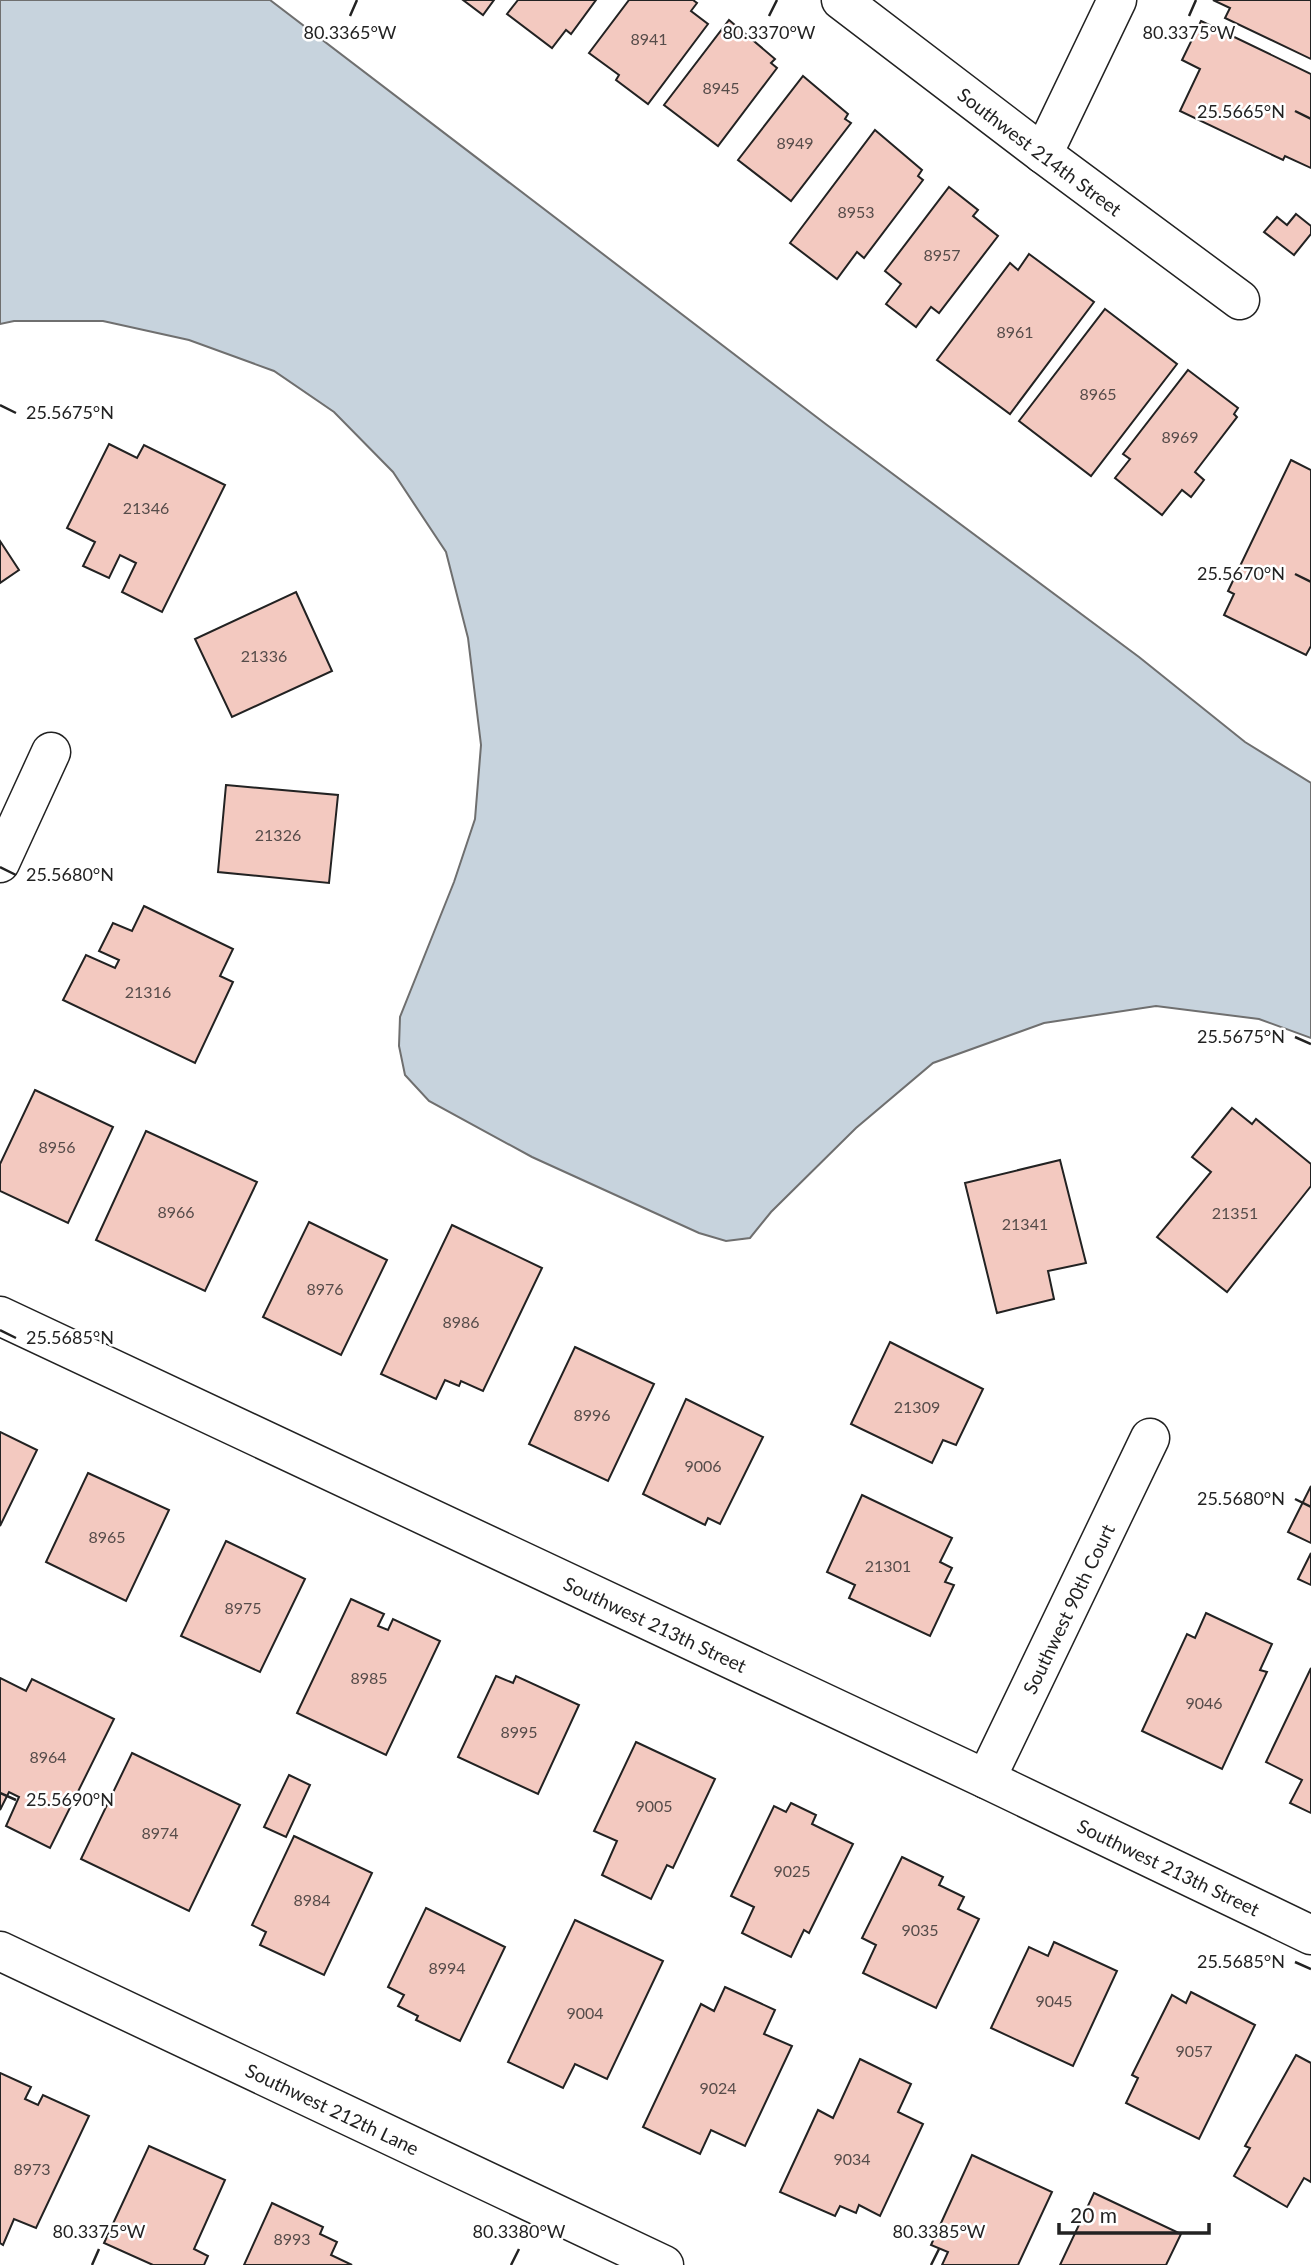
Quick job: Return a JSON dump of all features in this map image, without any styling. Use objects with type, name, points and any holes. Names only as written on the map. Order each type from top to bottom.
[{"type":"street","name":"Southwest 214th Street","points":[[841,0],[1241,300]]},
{"type":"street","points":[[1043,154],[1117,0]]},
{"type":"street","points":[[0,863],[51,752]]},
{"type":"street","name":"Southwest 213th Street","points":[[0,1316],[1311,1934]]},
{"type":"street","name":"Southwest 90th Court","points":[[986,1779],[1150,1438]]},
{"type":"street","name":"Southwest 212th Lane","points":[[0,1951],[664,2265]]},
{"type":"shaded area","points":[[0,0],[270,0],[827,425],[1139,657],[1245,742],[1311,783],[1311,1038],[1259,1019],[1156,1006],[1044,1023],[933,1063],[856,1128],[771,1212],[750,1238],[726,1241],[699,1233],[532,1157],[429,1101],[405,1075],[399,1046],[400,1017],[454,882],[475,819],[481,745],[468,638],[446,552],[393,472],[334,412],[274,371],[189,340],[103,321],[14,321],[0,324]]},
{"type":"building","points":[[463,0],[494,0],[483,15]]},
{"type":"building","points":[[518,0],[596,0],[571,34],[566,30],[552,48],[507,14]]},
{"type":"building","points":[[629,0],[693,0],[697,3],[691,11],[708,24],[648,104],[616,80],[619,75],[589,53]]},
{"type":"building","points":[[1213,0],[1311,0],[1311,59],[1225,18],[1230,8]]},
{"type":"building","points":[[729,20],[775,59],[771,63],[777,68],[718,146],[664,105]]},
{"type":"building","points":[[1201,21],[1311,74],[1311,168],[1285,156],[1283,160],[1180,111],[1200,69],[1182,60]]},
{"type":"building","points":[[803,76],[848,114],[845,119],[851,123],[791,201],[738,160]]},
{"type":"building","points":[[875,130],[922,170],[918,176],[923,180],[864,258],[857,252],[837,279],[790,243]]},
{"type":"building","points":[[949,187],[978,210],[973,216],[998,236],[939,313],[931,307],[916,327],[886,304],[901,284],[885,271]]},
{"type":"building","points":[[1296,214],[1311,226],[1311,234],[1294,255],[1264,232],[1277,217],[1287,225]]},
{"type":"building","points":[[1029,254],[1094,302],[1010,414],[937,360],[1010,263],[1018,270]]},
{"type":"building","points":[[1105,309],[1177,364],[1091,476],[1019,421]]},
{"type":"building","points":[[1188,370],[1238,408],[1234,414],[1237,417],[1195,472],[1204,480],[1191,497],[1182,490],[1162,515],[1115,478],[1130,459],[1123,454]]},
{"type":"building","points":[[109,444],[137,458],[144,445],[225,485],[162,612],[122,592],[136,563],[120,555],[109,578],[83,566],[95,542],[67,528]]},
{"type":"building","points":[[1291,460],[1311,470],[1311,646],[1306,655],[1224,615],[1234,594],[1228,591]]},
{"type":"building","points":[[0,541],[19,570],[0,583]]},
{"type":"building","points":[[296,592],[332,671],[232,717],[195,639]]},
{"type":"building","points":[[226,785],[338,795],[329,883],[218,872]]},
{"type":"building","points":[[144,906],[233,949],[220,976],[233,982],[195,1063],[63,1000],[86,955],[115,968],[119,960],[99,951],[113,923],[132,931]]},
{"type":"building","points":[[35,1090],[113,1127],[68,1223],[0,1191],[0,1164]]},
{"type":"building","points":[[1232,1108],[1252,1124],[1256,1119],[1311,1164],[1311,1186],[1227,1292],[1157,1237],[1211,1172],[1192,1157]]},
{"type":"building","points":[[146,1131],[257,1182],[205,1291],[96,1240]]},
{"type":"building","points":[[1060,1160],[1086,1263],[1048,1271],[1054,1299],[997,1313],[965,1183]]},
{"type":"building","points":[[309,1222],[387,1260],[341,1355],[263,1317]]},
{"type":"building","points":[[452,1225],[542,1268],[483,1391],[461,1381],[459,1386],[445,1380],[436,1399],[381,1374]]},
{"type":"building","points":[[890,1342],[983,1389],[956,1445],[943,1440],[932,1463],[851,1424]]},
{"type":"building","points":[[575,1347],[654,1384],[608,1481],[529,1444]]},
{"type":"building","points":[[686,1399],[763,1437],[720,1524],[708,1518],[705,1525],[643,1494]]},
{"type":"building","points":[[0,1432],[37,1450],[0,1526]]},
{"type":"building","points":[[88,1473],[169,1510],[126,1601],[46,1562]]},
{"type":"building","points":[[1311,1486],[1311,1543],[1288,1532]]},
{"type":"building","points":[[862,1495],[952,1538],[940,1562],[952,1568],[945,1582],[954,1585],[930,1636],[849,1598],[855,1585],[827,1572]]},
{"type":"building","points":[[226,1541],[305,1579],[260,1672],[181,1636]]},
{"type":"building","points":[[1311,1553],[1311,1585],[1298,1579]]},
{"type":"building","points":[[351,1599],[384,1614],[378,1626],[388,1630],[393,1619],[440,1641],[386,1755],[297,1713]]},
{"type":"building","points":[[1206,1613],[1272,1644],[1260,1670],[1267,1672],[1222,1769],[1142,1731],[1187,1634],[1195,1638]]},
{"type":"building","points":[[1311,1668],[1311,1813],[1290,1803],[1302,1780],[1266,1762]]},
{"type":"building","points":[[496,1676],[513,1683],[516,1676],[579,1705],[538,1794],[458,1757]]},
{"type":"building","points":[[0,1678],[26,1691],[32,1679],[114,1719],[50,1848],[6,1826],[19,1797],[9,1792],[0,1810]]},
{"type":"building","points":[[636,1742],[715,1779],[673,1868],[667,1865],[651,1899],[602,1875],[617,1841],[594,1831]]},
{"type":"building","points":[[132,1753],[240,1805],[189,1911],[81,1859]]},
{"type":"building","points":[[289,1775],[310,1785],[286,1837],[264,1827]]},
{"type":"building","points":[[791,1803],[816,1815],[812,1824],[853,1844],[809,1933],[804,1930],[791,1957],[742,1933],[754,1907],[731,1896],[774,1806],[786,1812]]},
{"type":"building","points":[[294,1836],[372,1873],[324,1975],[260,1945],[266,1932],[252,1925]]},
{"type":"building","points":[[902,1857],[943,1877],[939,1885],[964,1897],[958,1909],[979,1919],[936,2008],[863,1973],[876,1945],[862,1938]]},
{"type":"building","points":[[426,1908],[505,1947],[460,2041],[416,2020],[418,2016],[398,2006],[404,1995],[388,1987]]},
{"type":"building","points":[[575,1920],[663,1961],[607,2079],[575,2064],[563,2088],[508,2062]]},
{"type":"building","points":[[1054,1942],[1117,1971],[1073,2066],[991,2028],[1029,1947],[1048,1956]]},
{"type":"building","points":[[725,1987],[775,2010],[764,2034],[792,2046],[745,2146],[711,2130],[700,2154],[643,2127],[701,2004],[714,2011]]},
{"type":"building","points":[[1191,1992],[1255,2025],[1199,2139],[1126,2103],[1138,2078],[1132,2075],[1172,1995],[1186,2003]]},
{"type":"building","points":[[1296,2055],[1311,2063],[1311,2182],[1304,2178],[1287,2207],[1234,2176],[1250,2148],[1245,2146]]},
{"type":"building","points":[[860,2059],[911,2084],[898,2112],[923,2124],[880,2216],[859,2205],[856,2213],[840,2206],[835,2216],[780,2192],[818,2110],[833,2118]]},
{"type":"building","points":[[0,2073],[31,2087],[25,2099],[38,2105],[43,2095],[89,2116],[36,2228],[14,2219],[3,2245],[0,2243]]},
{"type":"building","points":[[149,2146],[225,2180],[194,2249],[208,2256],[204,2265],[153,2265],[104,2243]]},
{"type":"building","points":[[972,2155],[1052,2192],[1018,2265],[942,2265],[948,2252],[931,2245]]},
{"type":"building","points":[[1094,2193],[1181,2234],[1166,2265],[1060,2265]]},
{"type":"building","points":[[272,2203],[323,2227],[320,2234],[337,2242],[331,2255],[352,2265],[244,2265]]}]
